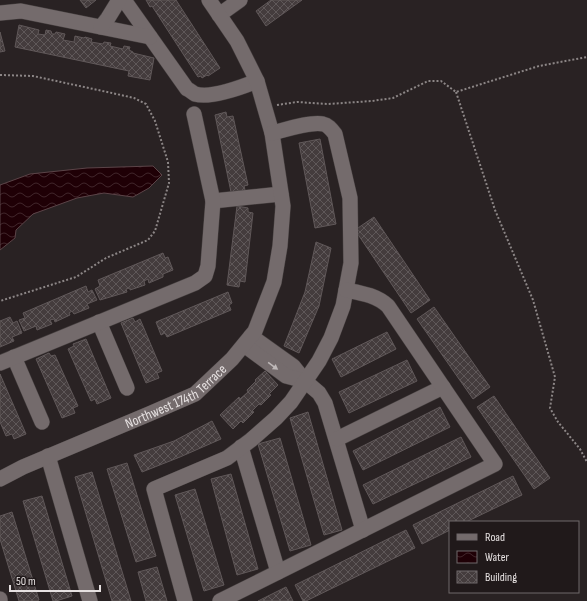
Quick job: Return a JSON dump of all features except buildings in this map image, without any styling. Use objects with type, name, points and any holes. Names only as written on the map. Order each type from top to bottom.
[{"type":"street","points":[[101,27],[119,0]]},
{"type":"street","points":[[124,0],[187,89],[195,94],[238,89],[257,81]]},
{"type":"street","name":"Northwest 174th Terrace","points":[[0,479],[48,456],[195,394],[232,359],[255,332],[274,282],[280,246],[283,206],[272,133],[257,81],[237,41],[209,0]]},
{"type":"street","points":[[219,15],[240,0]]},
{"type":"street","points":[[0,13],[17,5],[101,27],[150,37]]},
{"type":"street","points":[[0,363],[195,283],[205,276],[208,266],[212,201],[194,114]]},
{"type":"street","points":[[185,601],[154,489],[227,458],[276,418],[291,402],[319,361],[331,338],[343,306],[346,290],[351,263],[350,198],[335,134],[324,124],[316,123],[272,133]]},
{"type":"street","points":[[212,201],[281,194]]},
{"type":"street","points":[[220,601],[495,464],[388,306],[375,297],[346,290]]},
{"type":"street","points":[[99,322],[127,388]]},
{"type":"street","points":[[248,341],[293,366],[305,381],[319,393],[325,403],[363,530]]},
{"type":"street","points":[[14,358],[42,422]]},
{"type":"street","points":[[336,439],[443,387]]},
{"type":"street","points":[[241,448],[278,572]]},
{"type":"street","points":[[48,456],[90,601]]},
{"type":"path","points":[[456,92],[539,66],[587,57]]},
{"type":"path","points":[[0,75],[33,76],[134,98],[146,104],[155,121],[168,162],[169,183],[155,231],[148,240],[106,258],[76,278],[0,301]]},
{"type":"path","points":[[264,106],[296,102],[328,104],[393,98],[428,81],[441,81],[456,92],[495,210],[534,300],[555,377],[550,408],[558,422],[580,449],[587,462]]},
{"type":"water","points":[[153,166],[162,175],[149,188],[133,197],[104,193],[77,198],[33,214],[16,230],[15,238],[0,250],[0,185],[30,174],[87,168]]}]
